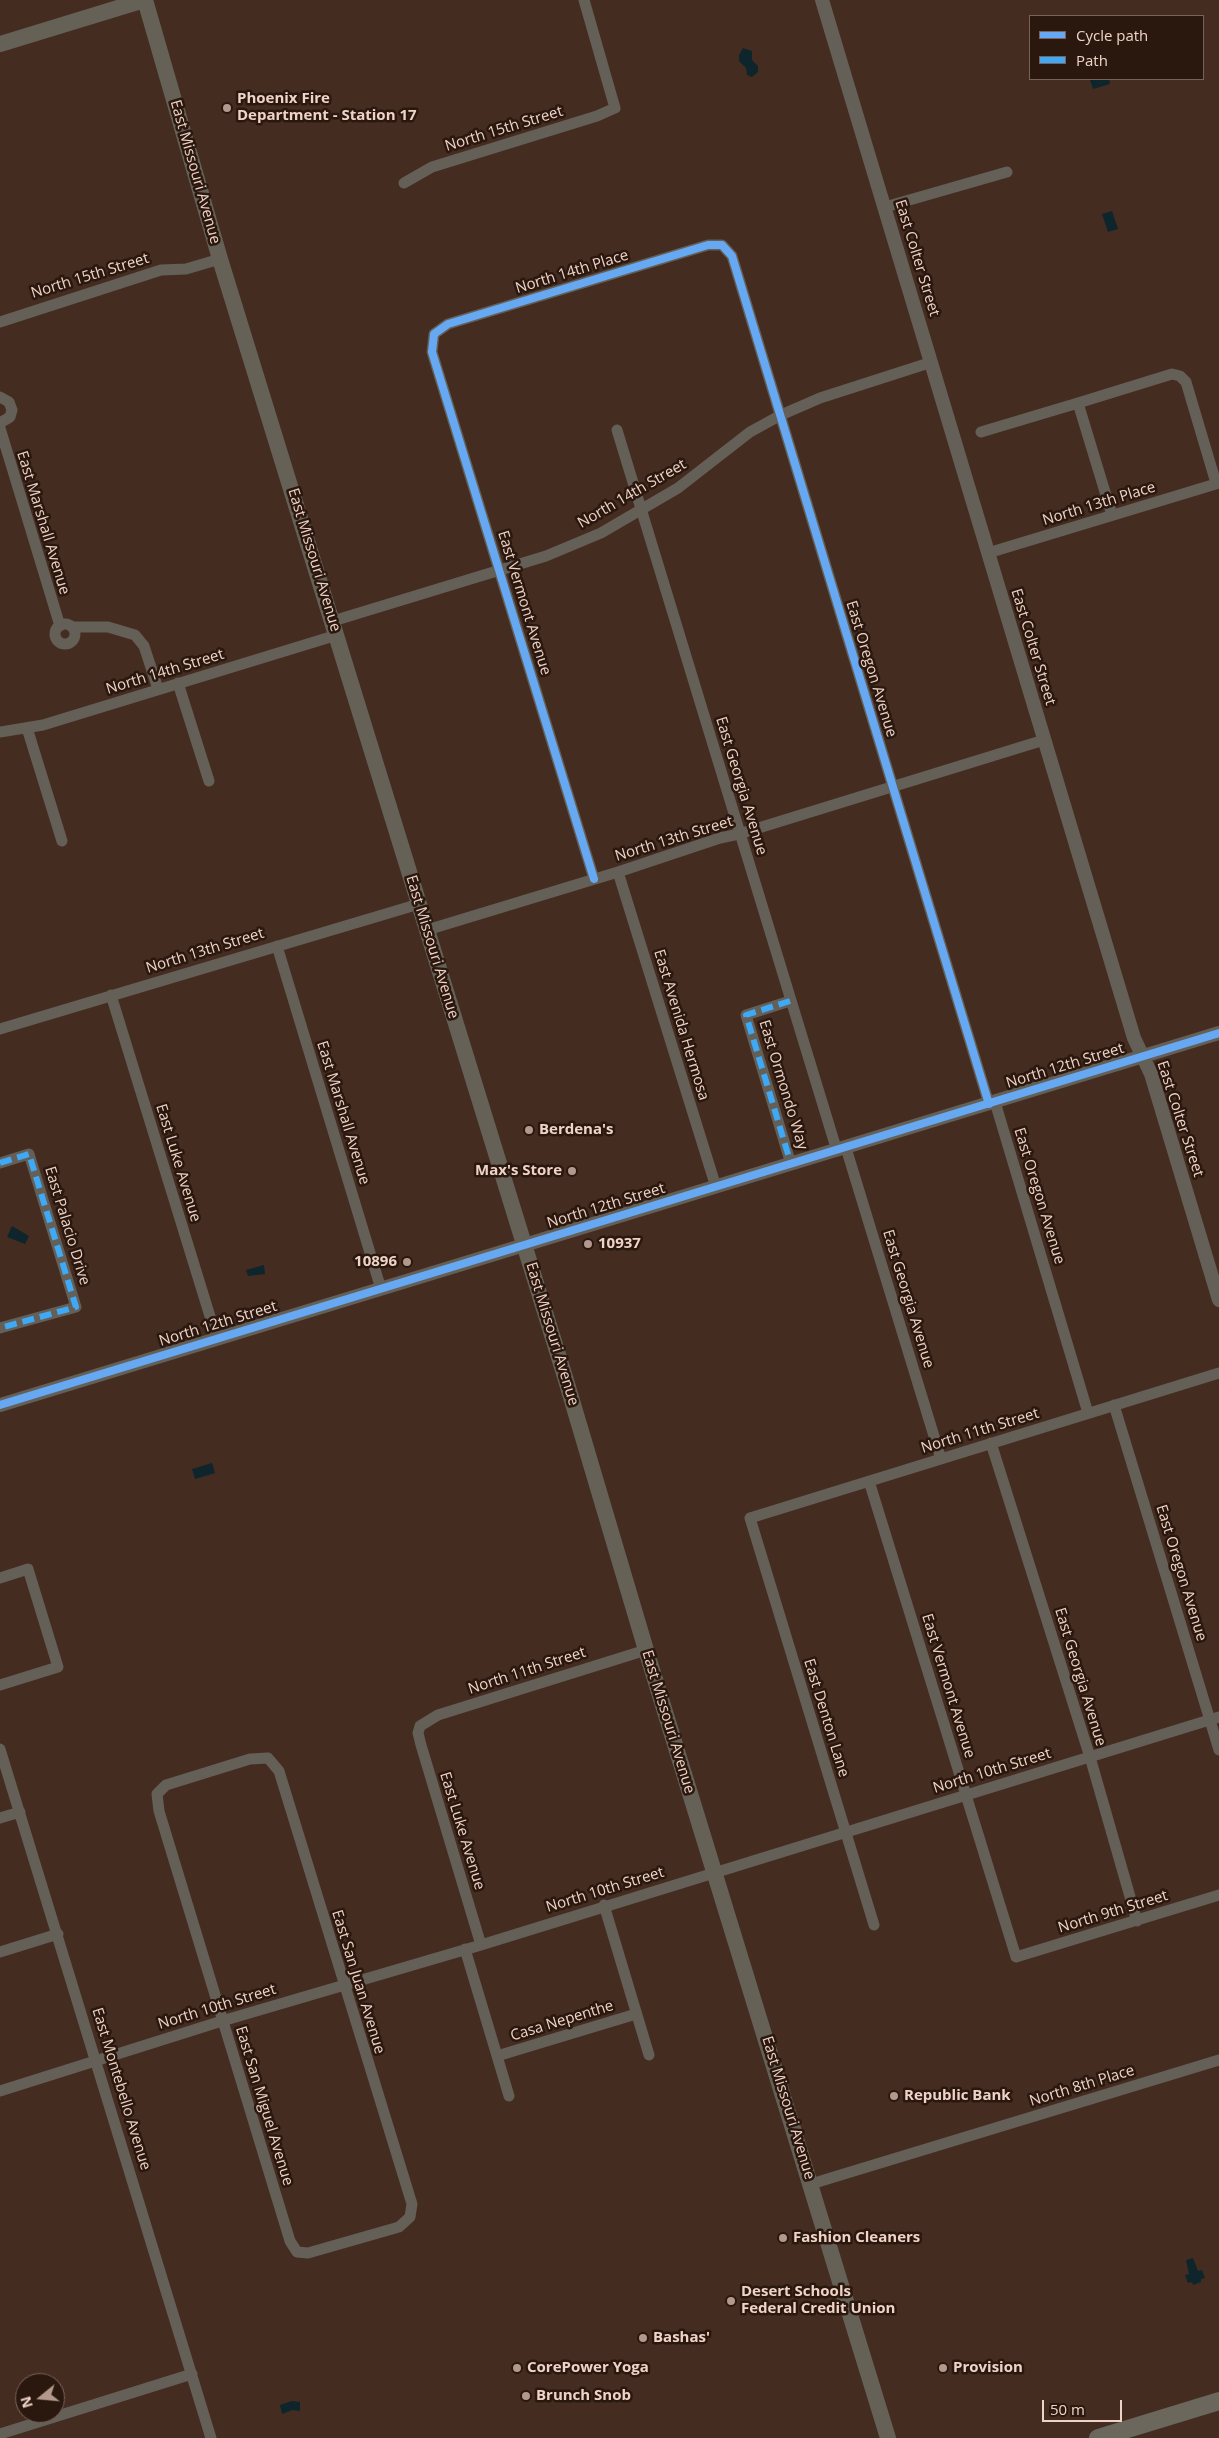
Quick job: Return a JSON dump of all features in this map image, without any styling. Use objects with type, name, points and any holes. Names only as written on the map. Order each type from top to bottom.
[{"type":"main road","points":[[0,44],[144,0]]},
{"type":"main road","name":"East Missouri Avenue","points":[[144,0],[220,260],[420,904],[646,1650],[888,2438]]},
{"type":"main road","points":[[1098,2438],[1219,2401]]},
{"type":"street","name":"North 15th Street","points":[[404,183],[432,167],[597,116],[615,108],[584,0]]},
{"type":"street","name":"East Colter Street","points":[[822,0],[1134,1038],[1151,1074],[1219,1300]]},
{"type":"street","points":[[885,207],[1007,172]]},
{"type":"street","name":"North 14th Place","points":[[434,334],[448,324],[708,245],[722,245]]},
{"type":"street","name":"East Oregon Avenue","points":[[722,245],[732,256],[892,788],[1088,1413]]},
{"type":"street","name":"North 15th Street","points":[[0,322],[4,318],[161,270],[186,269],[220,260]]},
{"type":"street","name":"East Vermont Avenue","points":[[434,334],[432,352],[594,879]]},
{"type":"street","name":"North 14th Street","points":[[0,732],[28,728],[178,683],[500,570],[546,556],[601,533],[678,488],[750,432],[781,415],[820,398],[932,362]]},
{"type":"street","points":[[981,432],[1172,374],[1180,376],[1186,382],[1218,483]]},
{"type":"street","points":[[0,398],[9,402],[12,410],[10,417],[0,423]]},
{"type":"street","points":[[1078,403],[1112,515]]},
{"type":"street","name":"East Marshall Avenue","points":[[0,428],[66,626],[108,627],[135,635],[144,646],[158,689]]},
{"type":"street","name":"East Georgia Avenue","points":[[617,430],[790,1001],[842,1149],[941,1460]]},
{"type":"street","name":"North 13th Place","points":[[988,553],[1218,483]]},
{"type":"street","points":[[178,683],[209,781]]},
{"type":"street","points":[[28,728],[62,841]]},
{"type":"street","name":"North 13th Street","points":[[427,930],[618,872],[720,838],[892,788],[1044,740]]},
{"type":"street","name":"East Avenida Hermosa","points":[[618,872],[716,1187]]},
{"type":"street","name":"North 13th Street","points":[[0,1029],[420,904]]},
{"type":"street","name":"East Marshall Avenue","points":[[277,946],[381,1289]]},
{"type":"street","name":"East Luke Avenue","points":[[111,996],[217,1339]]},
{"type":"street","name":"East Ormondo Way","points":[[790,1001],[746,1015],[791,1164]]},
{"type":"street","name":"North 12th Street","points":[[0,1405],[1219,1033]]},
{"type":"street","name":"East Palacio Drive","points":[[0,1163],[29,1154],[76,1307],[0,1328]]},
{"type":"street","name":"North 11th Street","points":[[750,1518],[1219,1373]]},
{"type":"street","name":"East Oregon Avenue","points":[[1114,1405],[1214,1719],[1219,1750]]},
{"type":"street","name":"East Georgia Avenue","points":[[991,1443],[1090,1757],[1136,1920]]},
{"type":"street","name":"East Vermont Avenue","points":[[868,1481],[1016,1957]]},
{"type":"street","name":"East Denton Lane","points":[[750,1518],[874,1925]]},
{"type":"street","points":[[0,1578],[28,1569],[58,1667],[0,1685]]},
{"type":"street","name":"North 11th Street","points":[[420,1726],[438,1715],[646,1650]]},
{"type":"street","name":"North 10th Street","points":[[0,2091],[80,2066],[96,2059],[481,1945],[604,1905],[1214,1719]]},
{"type":"street","name":"East Luke Avenue","points":[[420,1726],[418,1733],[421,1746],[481,1945]]},
{"type":"street","name":"East Montebello Avenue","points":[[0,1749],[211,2438]]},
{"type":"street","name":"East San Juan Avenue","points":[[157,1794],[166,1785],[250,1759],[268,1758],[279,1771],[412,2204],[410,2217],[399,2227],[308,2253],[298,2252]]},
{"type":"street","name":"East San Miguel Avenue","points":[[157,1794],[159,1811],[222,2021],[290,2241],[298,2252]]},
{"type":"street","points":[[0,1818],[20,1812]]},
{"type":"street","name":"North 9th Street","points":[[1016,1957],[1219,1896]]},
{"type":"street","name":"Casa Nepenthe","points":[[604,1905],[648,2055]]},
{"type":"street","points":[[0,1952],[58,1934]]},
{"type":"street","name":"Casa Nepenthe","points":[[465,1949],[509,2096]]},
{"type":"street","name":"Casa Nepenthe","points":[[497,2056],[636,2014]]},
{"type":"street","name":"North 8th Place","points":[[811,2184],[1219,2060]]},
{"type":"street","points":[[0,2434],[192,2374]]},
{"type":"water","points":[[743,48],[752,51],[752,60],[758,66],[758,72],[752,77],[747,75],[746,68],[739,61],[739,55]]},
{"type":"water","points":[[1090,80],[1109,80],[1110,84],[1093,89]]},
{"type":"water","points":[[1112,211],[1118,229],[1108,232],[1102,214]]},
{"type":"water","points":[[12,1226],[29,1236],[25,1244],[7,1237]]},
{"type":"water","points":[[264,1265],[265,1274],[248,1276],[246,1270]]},
{"type":"water","points":[[212,1463],[215,1473],[195,1479],[192,1469]]},
{"type":"water","points":[[1193,2258],[1198,2271],[1202,2270],[1205,2278],[1193,2285],[1192,2282],[1188,2283],[1185,2275],[1189,2274],[1186,2260]]},
{"type":"water","points":[[292,2401],[300,2402],[300,2411],[293,2410],[282,2414],[280,2405]]},
{"type":"marked path","points":[[790,1001],[746,1015],[791,1164]]},
{"type":"marked path","points":[[0,1163],[29,1154],[76,1307],[0,1328]]},
{"type":"cycle path","points":[[594,879],[432,352],[434,334],[448,324],[708,245],[722,245],[732,256],[989,1104]]},
{"type":"cycle path","points":[[0,1405],[1219,1033]]},
{"type":"place","name":"Phoenix Fire Department - Station 17","points":[[227,108]]},
{"type":"place","name":"Berdena's","points":[[529,1130]]},
{"type":"place","name":"Max's Store","points":[[572,1171]]},
{"type":"place","name":"10937","points":[[588,1244]]},
{"type":"place","name":"10896","points":[[407,1262]]},
{"type":"place","name":"Republic Bank","points":[[894,2096]]},
{"type":"place","name":"Fashion Cleaners","points":[[783,2238]]},
{"type":"place","name":"Desert Schools Federal Credit Union","points":[[731,2301]]},
{"type":"place","name":"Bashas'","points":[[643,2338]]},
{"type":"place","name":"CorePower Yoga","points":[[517,2368]]},
{"type":"place","name":"Provision","points":[[943,2368]]},
{"type":"place","name":"Brunch Snob","points":[[526,2396]]}]
